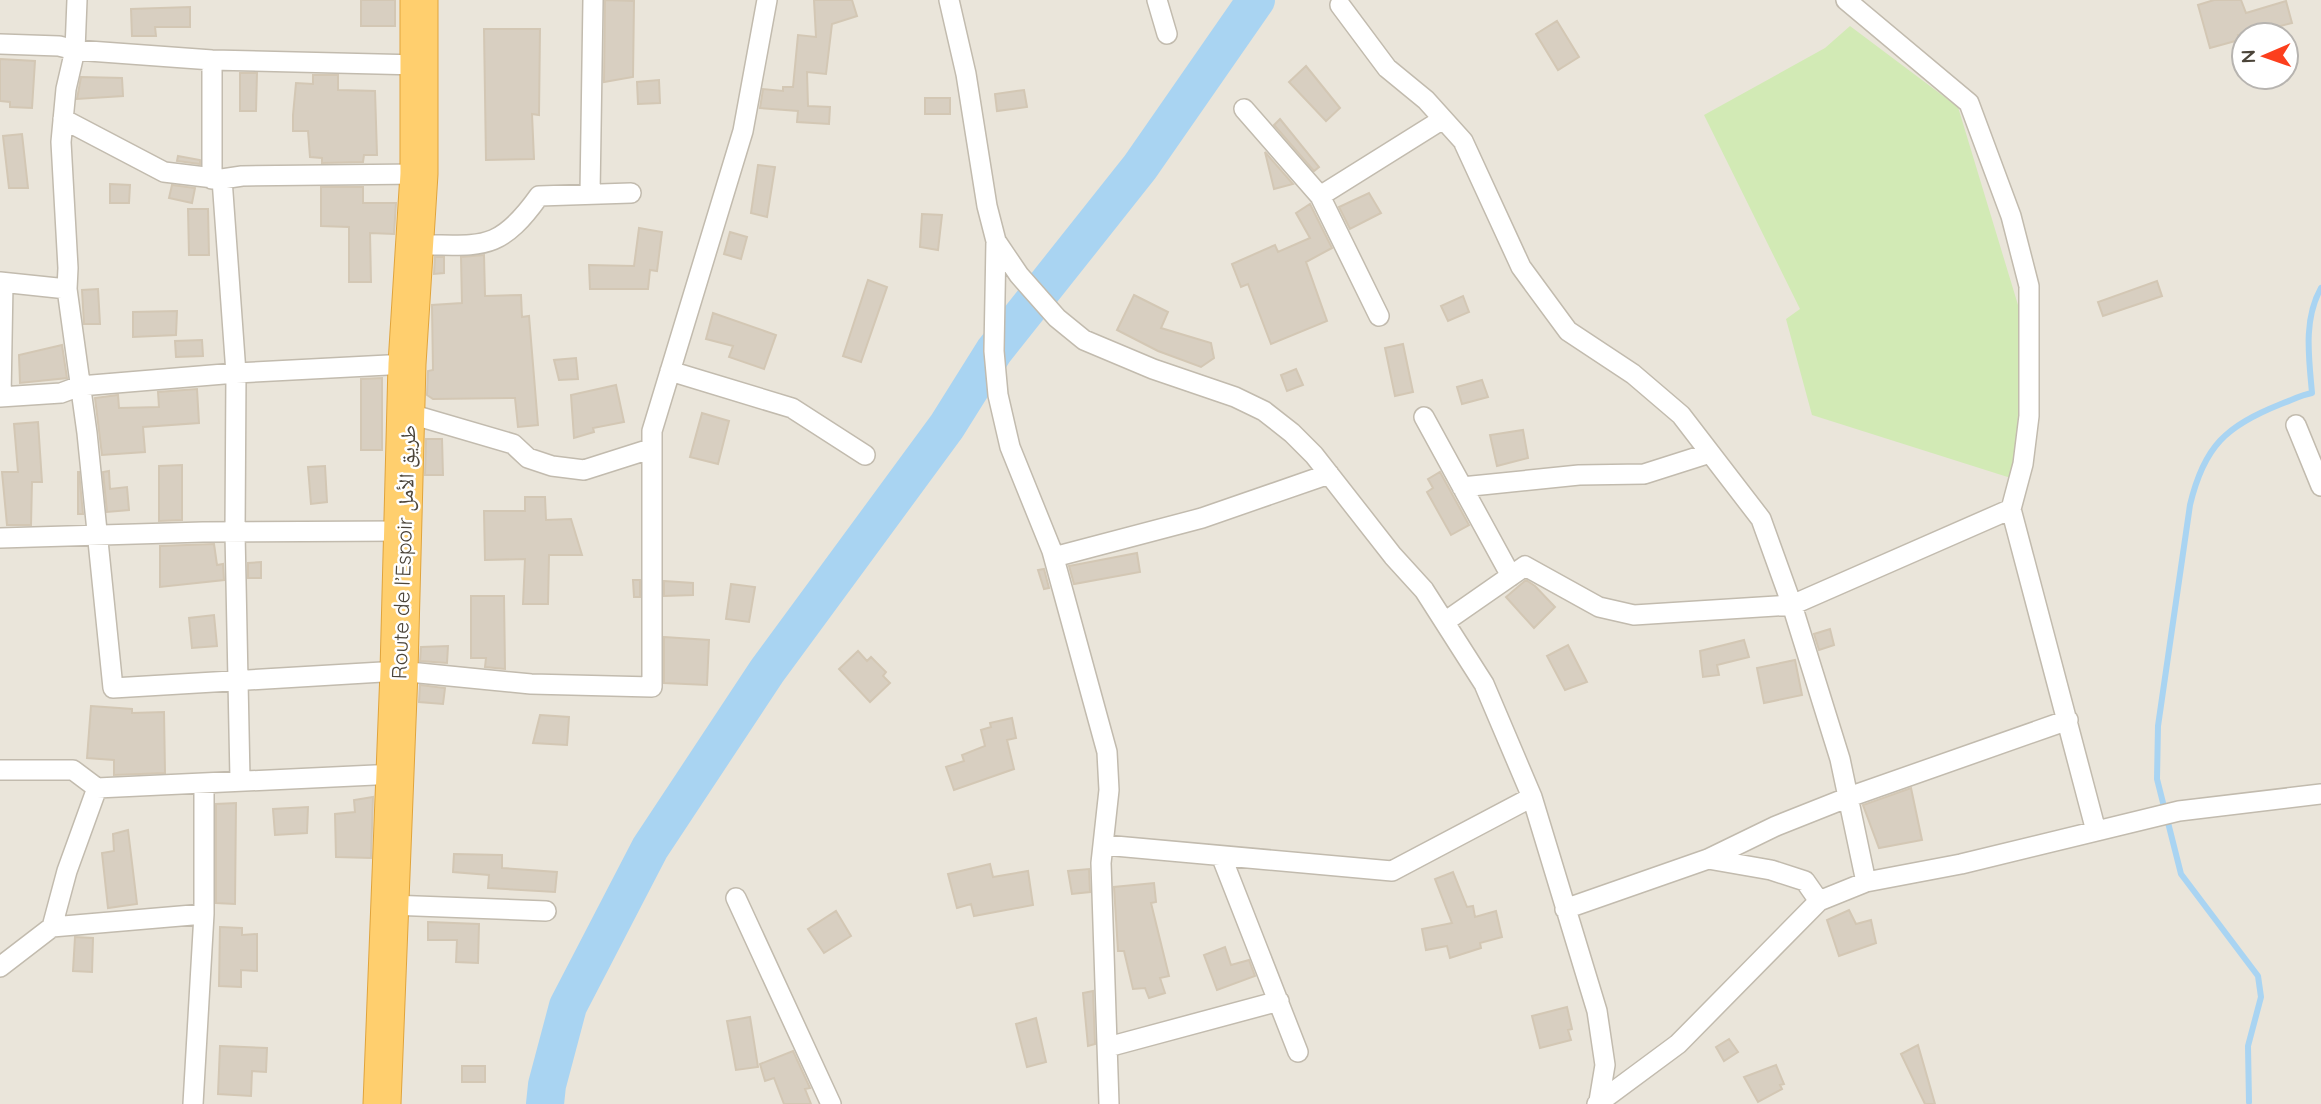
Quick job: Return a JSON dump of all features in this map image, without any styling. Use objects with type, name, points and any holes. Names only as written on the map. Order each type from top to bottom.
[{"type":"highway","name":"Route de l’Espoir طريق الأمل","points":[[382,1104],[396,774],[407,365],[418,174],[419,0]]},
{"type":"street","points":[[77,0],[75,50],[61,142],[68,268],[66,289],[98,534],[113,688],[399,671],[531,684],[652,687],[652,431],[743,131],[767,0]]},
{"type":"street","points":[[590,194],[593,0]]},
{"type":"street","points":[[949,0],[966,74],[987,206],[996,241],[994,351],[998,395],[1010,447],[1033,497],[1054,557],[1107,751],[1109,790],[1101,863],[1110,1104]]},
{"type":"street","points":[[1157,0],[1167,34]]},
{"type":"street","points":[[1846,0],[1969,103],[2011,216],[2029,286],[2029,416],[2023,464],[2011,509],[2096,831]]},
{"type":"street","points":[[1340,5],[1387,68],[1426,100],[1469,151],[1521,267],[1568,331],[1633,374],[1671,407],[1762,519],[1792,605],[1849,797],[1866,882]]},
{"type":"street","points":[[0,44],[59,46],[75,50],[212,60],[419,65]]},
{"type":"street","points":[[212,60],[217,179],[236,373],[235,533],[240,779]]},
{"type":"street","points":[[1244,109],[1320,196],[1379,316]]},
{"type":"street","points":[[63,119],[164,172],[217,179],[242,176],[418,174]]},
{"type":"street","points":[[1320,196],[1443,119]]},
{"type":"street","points":[[414,245],[484,244],[501,239],[523,219],[539,197],[631,193]]},
{"type":"street","points":[[996,241],[1036,297],[1083,340],[1264,411],[1292,433],[1329,474],[1446,621],[1484,684],[1532,797],[1602,1038],[1605,1065],[1598,1102]]},
{"type":"street","points":[[66,289],[2,283],[0,397],[61,393],[80,386],[236,373],[407,365]]},
{"type":"street","points":[[670,371],[792,408],[864,455]]},
{"type":"street","points":[[407,413],[513,444],[528,458],[552,466],[584,470],[650,449]]},
{"type":"street","points":[[1424,417],[1511,576]]},
{"type":"street","points":[[2296,425],[2321,486]]},
{"type":"street","points":[[1462,487],[1579,475],[1644,474],[1710,453]]},
{"type":"street","points":[[1054,557],[1202,518],[1329,474]]},
{"type":"street","points":[[1446,621],[1525,566],[1599,607],[1634,615],[1792,605],[2011,509]]},
{"type":"street","points":[[0,538],[98,534],[402,531]]},
{"type":"street","points":[[1565,909],[1708,859],[1776,826],[1849,797],[2068,720]]},
{"type":"street","points":[[0,770],[73,770],[97,788],[204,785],[240,779],[396,774]]},
{"type":"street","points":[[193,1104],[204,914],[204,785]]},
{"type":"street","points":[[52,927],[67,870],[97,788]]},
{"type":"street","points":[[1598,1102],[1678,1044],[1819,901],[1866,882],[1961,864],[2179,811],[2321,793]]},
{"type":"street","points":[[1104,845],[1392,872],[1532,797]]},
{"type":"street","points":[[1223,858],[1298,1052]]},
{"type":"street","points":[[1708,859],[1771,870],[1805,881],[1819,901]]},
{"type":"street","points":[[736,898],[831,1104]]},
{"type":"street","points":[[390,905],[546,911]]},
{"type":"street","points":[[0,967],[52,927],[204,914]]},
{"type":"street","points":[[1108,1047],[1279,1001]]},
{"type":"shaded area","points":[[0,0],[2321,0],[2321,1104],[0,1104]]},
{"type":"green space","points":[[1850,26],[1958,107],[2018,305],[2021,367],[2014,479],[1812,415],[1786,319],[1800,309],[1704,115],[1825,48]]},
{"type":"building","points":[[361,0],[395,0],[395,26],[361,26]]},
{"type":"building","points":[[605,0],[634,1],[633,77],[604,82]]},
{"type":"building","points":[[814,0],[852,0],[857,16],[832,24],[826,74],[807,72],[808,106],[830,107],[829,124],[797,122],[798,111],[760,108],[763,89],[783,91],[783,87],[793,87],[798,35],[816,37]]},
{"type":"building","points":[[2214,0],[2241,0],[2246,13],[2286,1],[2291,21],[2230,21],[2230,42],[2210,48],[2198,5]]},
{"type":"building","points":[[190,7],[190,27],[155,27],[156,36],[132,36],[131,9]]},
{"type":"building","points":[[1557,21],[1579,57],[1558,70],[1536,34]]},
{"type":"building","points":[[484,29],[540,29],[539,115],[532,114],[534,159],[486,160]]},
{"type":"building","points":[[0,59],[35,61],[32,108],[10,107],[10,102],[0,101]]},
{"type":"building","points":[[1306,66],[1340,108],[1326,121],[1289,82]]},
{"type":"building","points":[[240,73],[257,73],[256,111],[240,111]]},
{"type":"building","points":[[313,75],[338,75],[338,90],[375,91],[377,155],[364,155],[363,162],[322,163],[322,158],[310,157],[308,131],[293,131],[293,115],[296,83],[313,84]]},
{"type":"building","points":[[81,77],[122,78],[123,96],[77,99]]},
{"type":"building","points":[[659,80],[660,103],[638,104],[637,82]]},
{"type":"building","points":[[1024,90],[1027,107],[997,111],[995,94]]},
{"type":"building","points":[[925,98],[950,98],[950,114],[925,114]]},
{"type":"building","points":[[1280,119],[1319,167],[1314,171],[1274,125]]},
{"type":"building","points":[[22,134],[28,188],[9,188],[3,136]]},
{"type":"building","points":[[1265,152],[1293,184],[1274,189]]},
{"type":"building","points":[[178,156],[200,160],[200,164],[177,161]]},
{"type":"building","points":[[758,165],[775,167],[767,217],[751,213]]},
{"type":"building","points":[[110,184],[130,185],[129,203],[110,203]]},
{"type":"building","points":[[172,185],[195,188],[192,203],[169,198]]},
{"type":"building","points":[[321,187],[363,187],[363,203],[396,203],[394,234],[370,233],[371,282],[349,282],[349,227],[321,226]]},
{"type":"building","points":[[1369,193],[1381,213],[1350,229],[1339,207]]},
{"type":"building","points":[[1310,204],[1332,248],[1306,262],[1327,321],[1271,344],[1248,284],[1241,287],[1232,264],[1275,245],[1278,252],[1310,238],[1296,213]]},
{"type":"building","points":[[188,209],[208,209],[209,255],[189,255]]},
{"type":"building","points":[[922,214],[942,215],[938,250],[920,247]]},
{"type":"building","points":[[639,228],[662,232],[657,271],[650,270],[648,289],[590,289],[589,265],[634,266]]},
{"type":"building","points":[[730,232],[747,237],[741,259],[724,254]]},
{"type":"building","points":[[484,255],[485,296],[521,295],[522,317],[529,316],[538,425],[518,427],[515,398],[433,399],[427,395],[428,371],[433,370],[432,305],[462,303],[461,257]]},
{"type":"building","points":[[435,257],[444,257],[444,273],[434,274]]},
{"type":"building","points":[[868,280],[887,287],[861,362],[843,356]]},
{"type":"building","points":[[2157,281],[2162,296],[2103,316],[2098,302]]},
{"type":"building","points":[[98,289],[100,324],[84,324],[82,290]]},
{"type":"building","points":[[1134,295],[1168,312],[1161,328],[1211,343],[1214,358],[1201,367],[1158,351],[1117,330]]},
{"type":"building","points":[[1463,296],[1469,312],[1448,321],[1441,306]]},
{"type":"building","points":[[177,311],[176,335],[133,337],[133,312]]},
{"type":"building","points":[[713,313],[776,335],[764,369],[729,357],[733,346],[706,339]]},
{"type":"building","points":[[202,340],[203,356],[176,357],[175,341]]},
{"type":"building","points":[[1403,344],[1413,392],[1395,396],[1385,348]]},
{"type":"building","points":[[62,345],[67,378],[20,383],[19,355]]},
{"type":"building","points":[[576,358],[578,379],[559,380],[554,360]]},
{"type":"building","points":[[1296,369],[1303,385],[1287,391],[1281,375]]},
{"type":"building","points":[[382,378],[382,450],[361,450],[361,379]]},
{"type":"building","points":[[1482,380],[1488,397],[1462,404],[1457,387]]},
{"type":"building","points":[[616,385],[624,422],[593,428],[594,432],[574,438],[571,395]]},
{"type":"building","points":[[197,389],[199,423],[143,427],[145,452],[102,455],[95,398],[118,395],[119,408],[159,407],[158,392]]},
{"type":"building","points":[[702,413],[729,421],[718,464],[690,457]]},
{"type":"building","points":[[38,422],[42,482],[32,482],[31,525],[7,525],[2,472],[18,472],[14,424]]},
{"type":"building","points":[[1523,430],[1528,458],[1497,466],[1490,435]]},
{"type":"building","points":[[426,439],[442,439],[443,475],[425,475]]},
{"type":"building","points":[[182,465],[182,520],[159,521],[159,466]]},
{"type":"building","points":[[325,466],[327,502],[311,504],[308,467]]},
{"type":"building","points":[[109,471],[110,489],[127,487],[129,510],[107,512],[103,472]]},
{"type":"building","points":[[79,472],[83,514],[78,514]]},
{"type":"building","points":[[1440,472],[1469,525],[1451,535],[1427,492],[1433,488],[1428,479]]},
{"type":"building","points":[[525,497],[545,497],[546,520],[571,519],[582,555],[549,555],[548,604],[523,604],[525,559],[485,560],[484,511],[525,511]]},
{"type":"building","points":[[214,544],[217,565],[223,564],[224,580],[160,587],[160,546]]},
{"type":"building","points":[[1137,553],[1140,572],[1074,584],[1069,566]]},
{"type":"building","points":[[261,562],[261,578],[248,578],[248,563]]},
{"type":"building","points":[[1044,569],[1049,588],[1044,589],[1038,570]]},
{"type":"building","points":[[633,580],[640,580],[640,597],[634,597]]},
{"type":"building","points":[[1526,580],[1555,607],[1534,628],[1506,597]]},
{"type":"building","points":[[664,581],[693,583],[693,595],[664,596]]},
{"type":"building","points":[[731,584],[755,587],[749,622],[726,619]]},
{"type":"building","points":[[471,596],[504,596],[505,669],[485,667],[486,658],[471,658]]},
{"type":"building","points":[[214,615],[217,646],[192,648],[189,618]]},
{"type":"building","points":[[1830,629],[1834,645],[1819,650],[1814,634]]},
{"type":"building","points":[[664,637],[709,640],[707,685],[664,683]]},
{"type":"building","points":[[1744,640],[1749,657],[1717,665],[1719,675],[1703,677],[1700,651]]},
{"type":"building","points":[[1568,645],[1587,682],[1565,690],[1547,656]]},
{"type":"building","points":[[448,646],[447,663],[420,661],[421,647]]},
{"type":"building","points":[[858,651],[867,661],[871,657],[886,672],[883,676],[890,683],[870,702],[839,669]]},
{"type":"building","points":[[1795,660],[1802,695],[1764,703],[1757,668]]},
{"type":"building","points":[[420,685],[445,688],[443,704],[419,702]]},
{"type":"building","points":[[91,706],[132,709],[132,713],[164,712],[165,773],[114,775],[114,760],[87,758]]},
{"type":"building","points":[[540,715],[569,717],[567,745],[533,743]]},
{"type":"building","points":[[1012,718],[1016,738],[1007,740],[1014,769],[954,790],[946,767],[964,761],[962,755],[985,746],[981,730],[991,727],[990,723]]},
{"type":"building","points":[[1911,788],[1922,840],[1879,848],[1863,805]]},
{"type":"building","points":[[373,797],[371,858],[336,857],[335,814],[355,812],[354,800]]},
{"type":"building","points":[[236,803],[235,904],[216,903],[216,804]]},
{"type":"building","points":[[308,807],[307,833],[275,835],[273,809]]},
{"type":"building","points":[[128,830],[137,904],[108,908],[102,853],[114,851],[113,834]]},
{"type":"building","points":[[454,854],[502,855],[502,868],[557,872],[555,892],[488,888],[489,875],[453,872]]},
{"type":"building","points":[[990,864],[993,877],[1028,871],[1033,905],[974,916],[971,904],[957,908],[948,874]]},
{"type":"building","points":[[1089,869],[1090,892],[1072,894],[1068,871]]},
{"type":"building","points":[[1453,872],[1467,907],[1473,906],[1475,917],[1496,911],[1502,937],[1480,943],[1481,948],[1450,958],[1447,946],[1426,950],[1422,929],[1452,923],[1435,879]]},
{"type":"building","points":[[1154,883],[1156,902],[1151,903],[1169,976],[1160,978],[1165,993],[1149,998],[1145,988],[1133,989],[1124,951],[1118,951],[1114,887]]},
{"type":"building","points":[[1849,910],[1856,924],[1871,920],[1876,943],[1839,956],[1827,920]]},
{"type":"building","points":[[836,911],[851,936],[824,953],[808,929]]},
{"type":"building","points":[[428,922],[479,924],[478,963],[456,962],[457,940],[428,940]]},
{"type":"building","points":[[220,927],[242,928],[242,935],[257,934],[257,971],[241,970],[241,987],[219,986]]},
{"type":"building","points":[[75,937],[93,938],[92,972],[73,971]]},
{"type":"building","points":[[1225,947],[1231,965],[1249,960],[1255,976],[1217,990],[1204,955]]},
{"type":"building","points":[[1093,991],[1095,1044],[1088,1046],[1083,993]]},
{"type":"building","points":[[1567,1007],[1572,1029],[1568,1030],[1571,1040],[1540,1048],[1532,1016]]},
{"type":"building","points":[[750,1017],[758,1067],[736,1070],[727,1021]]},
{"type":"building","points":[[1036,1018],[1046,1062],[1027,1067],[1016,1024]]},
{"type":"building","points":[[1729,1039],[1738,1052],[1724,1061],[1716,1047]]},
{"type":"building","points":[[1918,1045],[1935,1104],[1925,1104],[1901,1054]]},
{"type":"building","points":[[220,1046],[267,1048],[266,1072],[252,1071],[251,1096],[218,1094]]},
{"type":"building","points":[[793,1051],[810,1088],[805,1089],[811,1104],[784,1104],[774,1078],[765,1081],[760,1064]]},
{"type":"building","points":[[1776,1065],[1784,1084],[1780,1085],[1782,1089],[1758,1102],[1744,1077]]},
{"type":"building","points":[[462,1066],[485,1066],[485,1082],[462,1082]]},
{"type":"waterway","points":[[545,1104],[547,1085],[568,1006],[650,848],[767,671],[947,426],[994,351],[1140,167],[1256,0]]},
{"type":"waterway","points":[[2249,1102],[2248,1046],[2261,997],[2258,976],[2181,874],[2157,779],[2158,726],[2190,505],[2202,467],[2210,453],[2232,430],[2262,412],[2312,393],[2309,326],[2315,300],[2321,288]]}]
